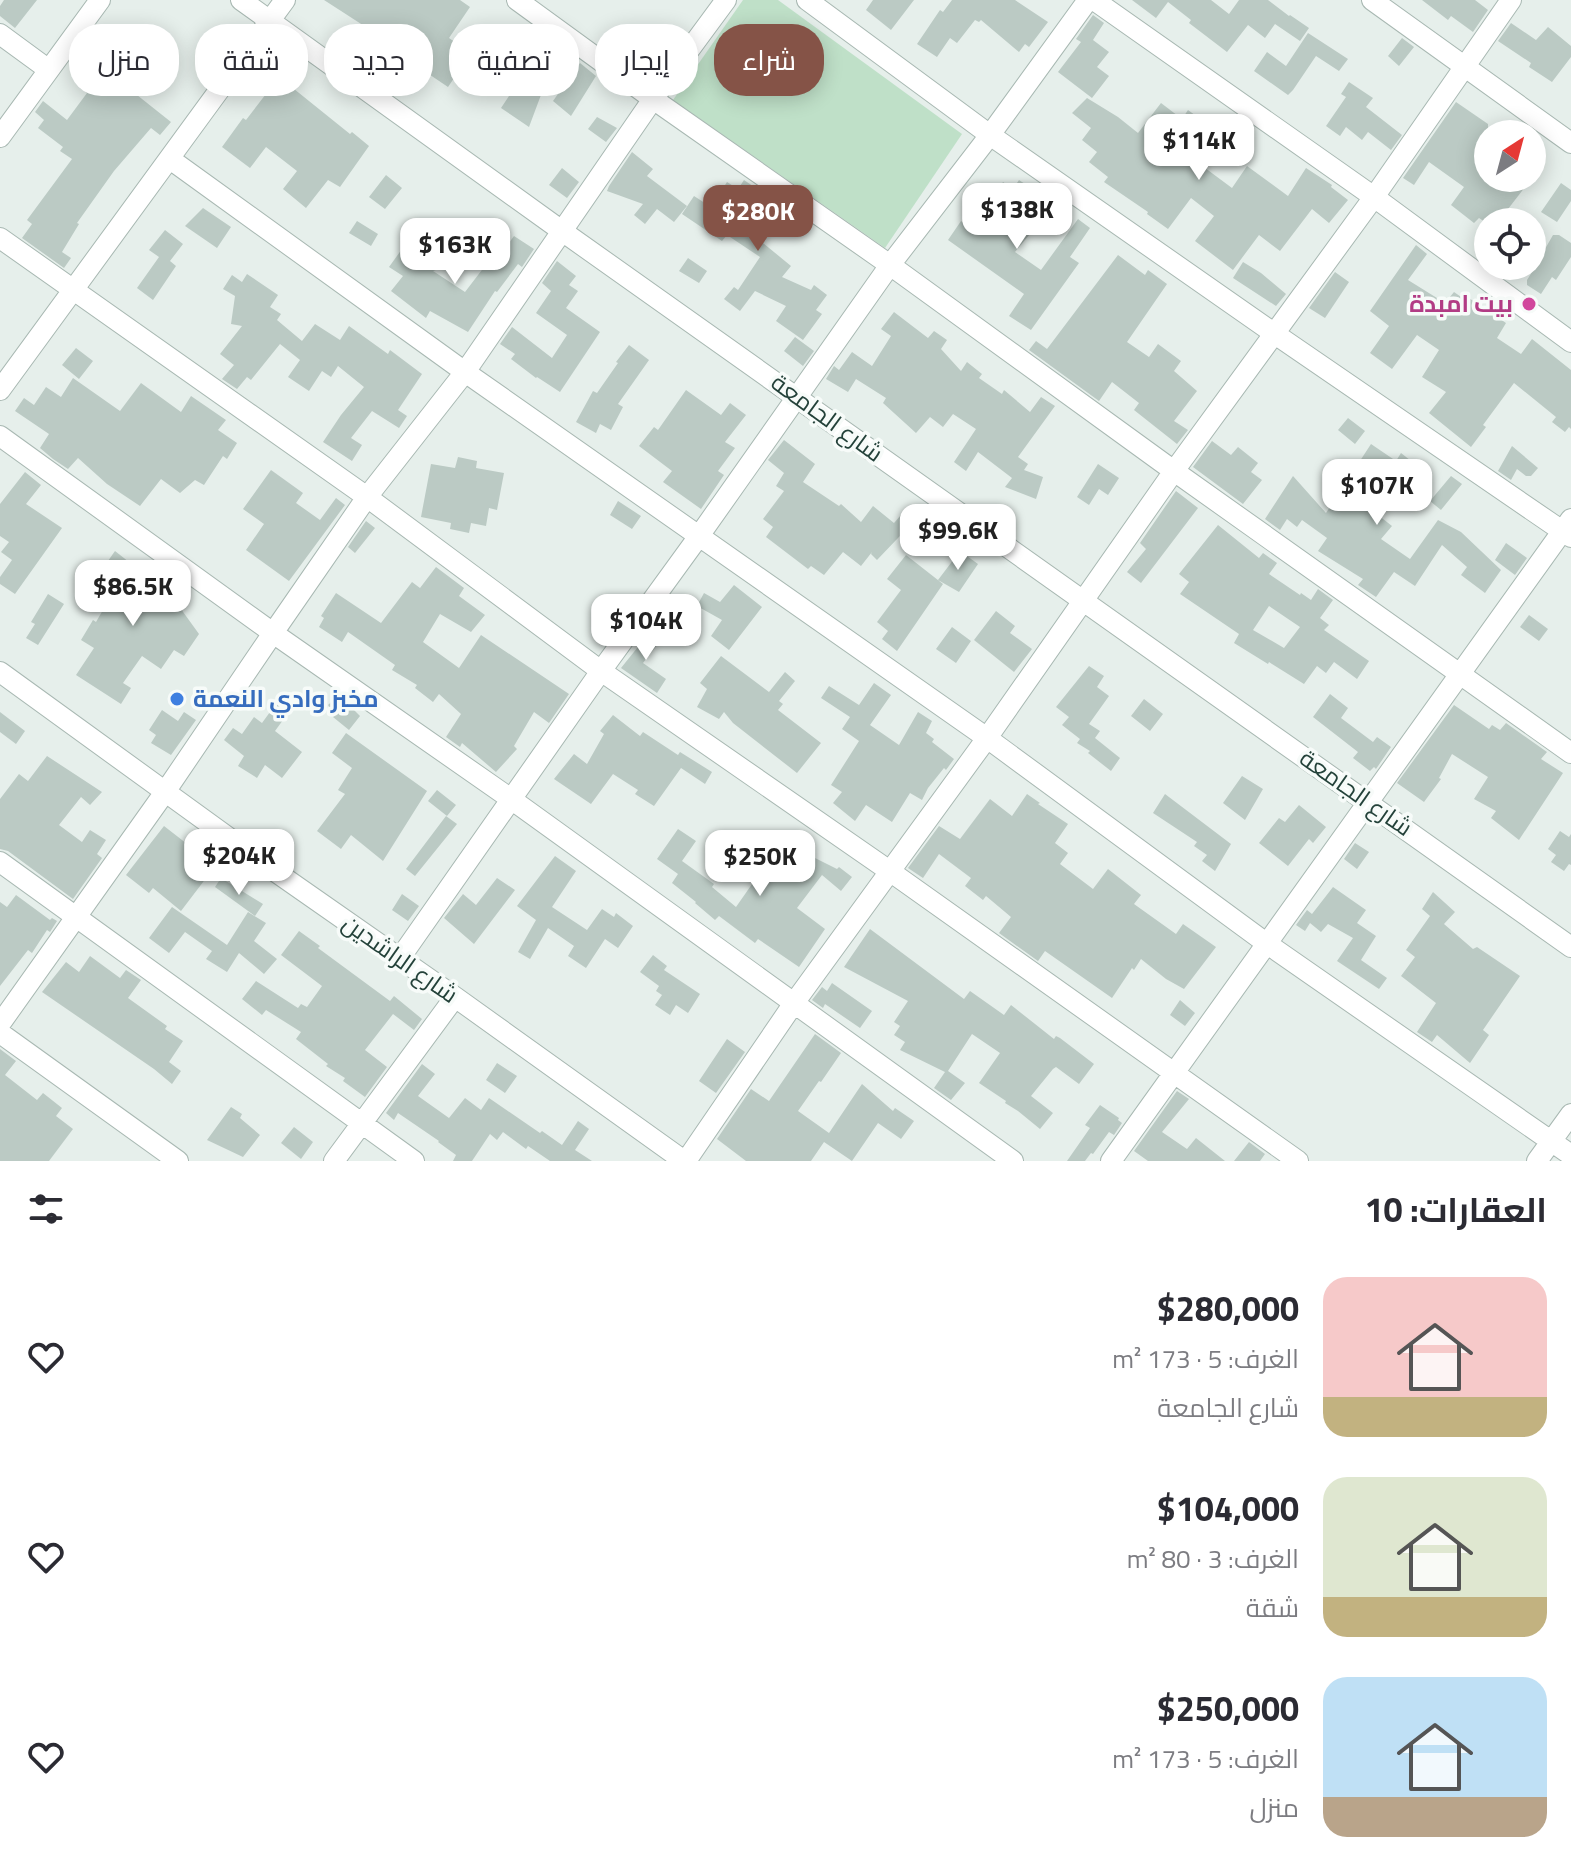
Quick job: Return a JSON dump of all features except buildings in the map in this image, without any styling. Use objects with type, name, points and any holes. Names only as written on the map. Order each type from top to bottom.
[{"type":"street","points":[[0,137],[100,0]]},
{"type":"street","name":"شارع الجامعة","points":[[241,0],[1571,947]]},
{"type":"street","points":[[0,390],[285,0]]},
{"type":"street","points":[[517,0],[1571,753]]},
{"type":"street","points":[[0,1024],[165,792],[367,497],[465,372],[653,99],[726,0]]},
{"type":"street","points":[[807,0],[990,135],[1275,334],[1568,529],[1460,673],[1111,1161]]},
{"type":"street","points":[[400,958],[890,265],[1088,0]]},
{"type":"street","points":[[1094,0],[1374,197],[1571,342]]},
{"type":"street","points":[[1372,0],[1571,143]]},
{"type":"street","points":[[685,1161],[794,1003],[1374,197],[1511,0]]},
{"type":"street","points":[[0,34],[49,70]]},
{"type":"street","points":[[170,159],[465,372],[987,738],[1266,943],[1571,1155]]},
{"type":"street","points":[[0,238],[367,497],[601,671],[1298,1161]]},
{"type":"street","points":[[0,436],[1013,1161]]},
{"type":"street","name":"شارع الراشدين","points":[[0,672],[276,872],[685,1161]]},
{"type":"street","points":[[0,862],[414,1161]]},
{"type":"street","points":[[334,1161],[455,997]]},
{"type":"street","points":[[0,1033],[178,1161]]},
{"type":"street","points":[[1537,1161],[1571,1114]]},
{"type":"green space","points":[[743,0],[778,0],[811,24],[726,24]]},
{"type":"green space","points":[[824,34],[962,134],[885,248],[673,100],[676,96],[698,96],[698,64],[714,41],[714,96],[824,96]]},
{"type":"place","name":"بيت امبدة","points":[[1529,304]]},
{"type":"place","name":"مخبز وادي النعمة","points":[[177,699]]}]
